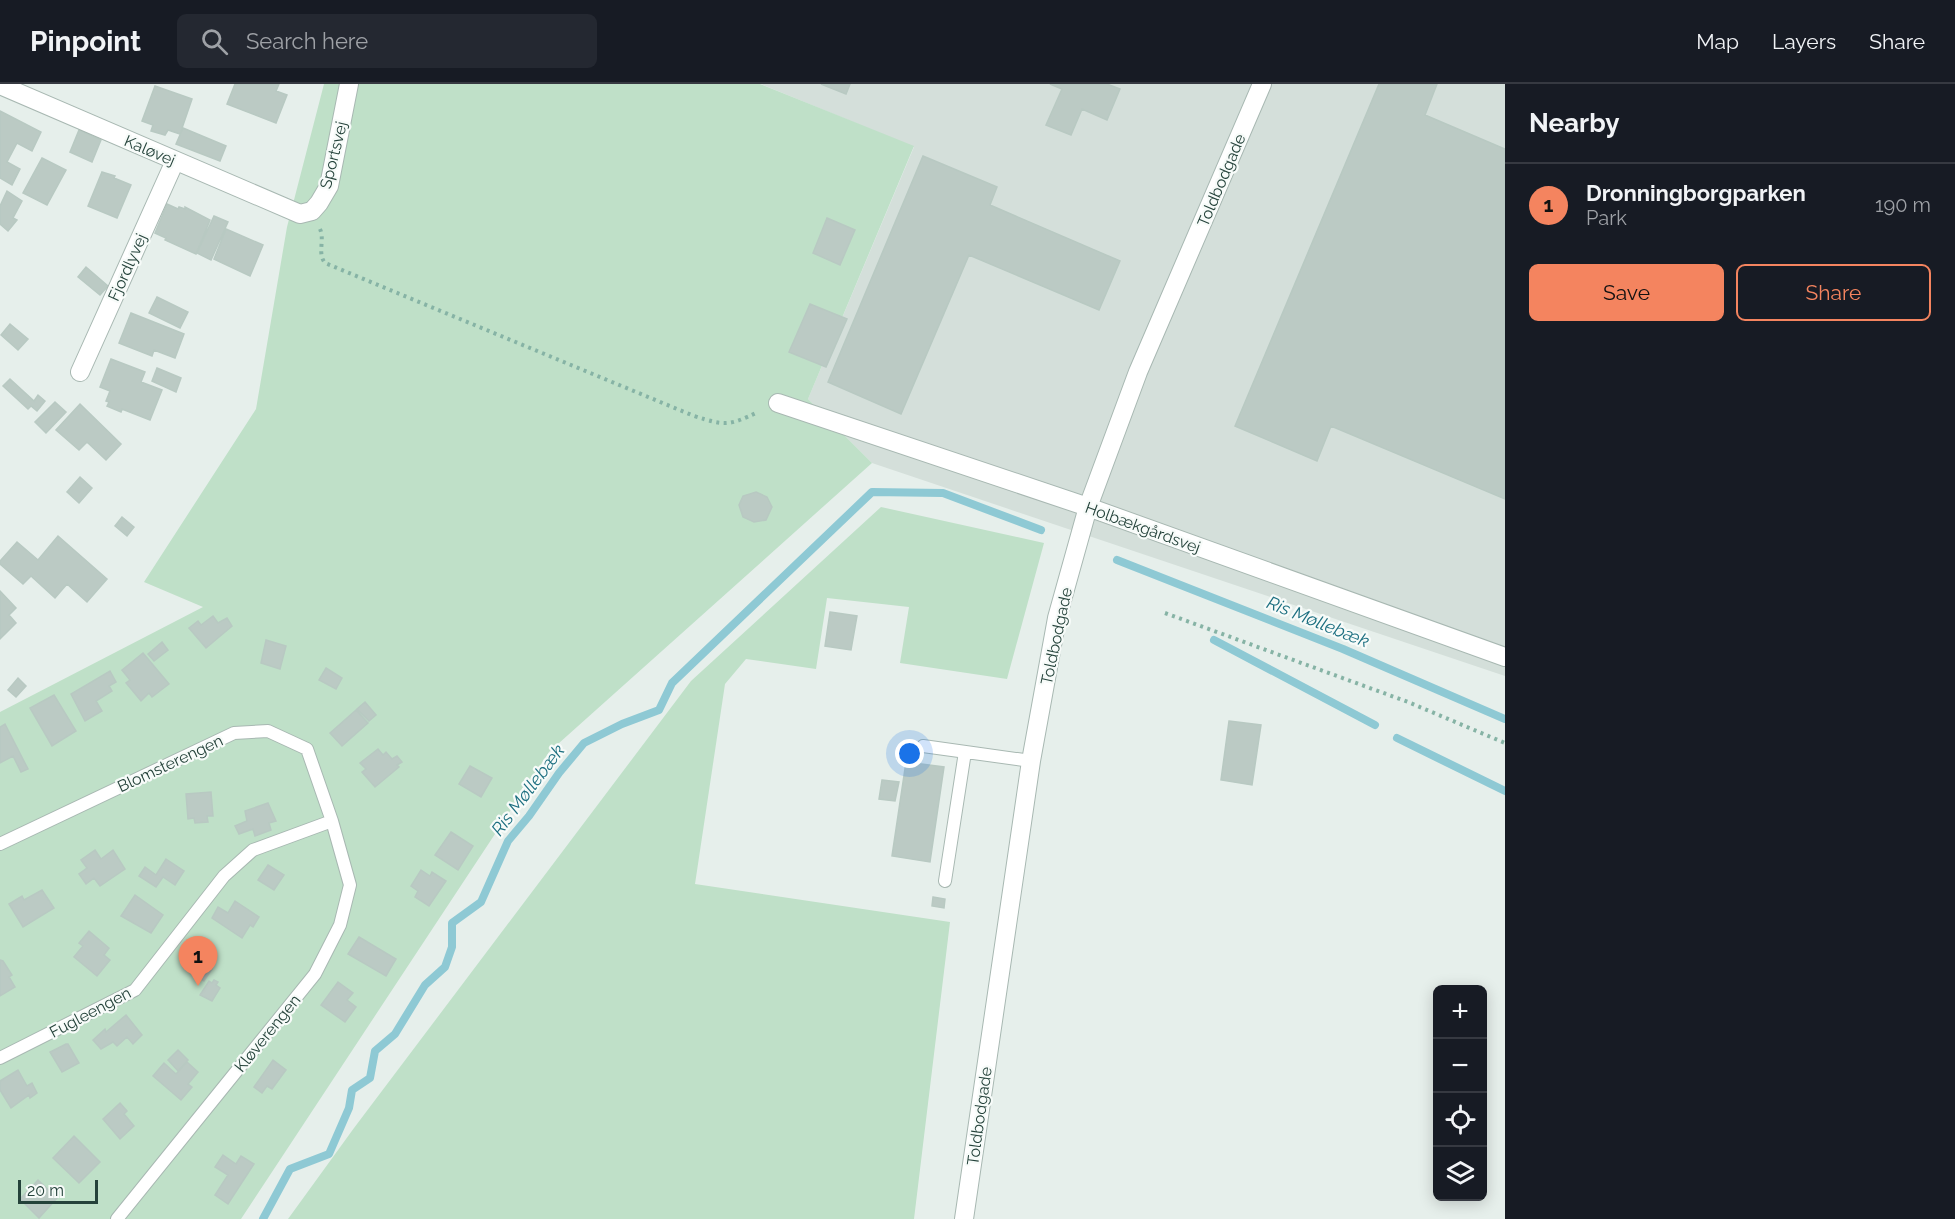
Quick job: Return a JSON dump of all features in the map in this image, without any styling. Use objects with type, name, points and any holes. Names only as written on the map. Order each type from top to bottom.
[{"type":"street","name":"Sportsvej","points":[[300,214],[312,211],[329,186],[349,84]]},
{"type":"street","name":"Toldbodgade","points":[[963,1219],[1031,761],[1058,618],[1088,507],[1138,372],[1262,84]]},
{"type":"street","name":"Kaløvej","points":[[0,85],[300,214]]},
{"type":"street","name":"Fjordlyvej","points":[[80,372],[175,161]]},
{"type":"street","name":"Holbækgårdsvej","points":[[778,403],[1088,507],[1505,657]]},
{"type":"lane","name":"Blomsterengen","points":[[0,844],[234,733],[268,731],[307,749],[332,821]]},
{"type":"lane","points":[[923,746],[1031,761]]},
{"type":"lane","points":[[945,881],[965,752]]},
{"type":"lane","name":"Fugleengen","points":[[0,1058],[135,990],[224,876],[253,850],[332,821]]},
{"type":"lane","name":"Kløverengen","points":[[117,1219],[315,974],[340,925],[350,885],[332,821]]},
{"type":"path","points":[[300,214],[321,231],[321,256],[325,263],[694,416],[720,424],[737,421],[778,403]]},
{"type":"path","points":[[1166,613],[1408,702],[1505,742]]},
{"type":"shaded area","points":[[761,84],[1505,84],[1505,676],[872,463],[808,399],[914,147]]},
{"type":"green space","points":[[324,84],[760,84],[914,146],[808,399],[872,463],[549,752],[241,1219],[0,1219],[0,712],[203,607],[144,582],[256,409],[287,227]]},
{"type":"green space","points":[[881,507],[1044,543],[1007,679],[900,663],[909,607],[827,598],[816,669],[746,659],[725,684],[695,884],[950,922],[914,1219],[288,1219],[691,681]]},
{"type":"building","points":[[235,84],[279,84],[276,91],[287,95],[276,123],[227,104]]},
{"type":"building","points":[[821,84],[850,84],[846,94]]},
{"type":"building","points":[[1050,84],[1107,84],[1120,89],[1107,120],[1082,109],[1071,135],[1046,125],[1062,89]]},
{"type":"building","points":[[1379,84],[1437,84],[1425,115],[1505,149],[1505,499],[1331,426],[1317,461],[1235,426]]},
{"type":"building","points":[[155,86],[192,99],[180,134],[168,130],[165,135],[151,131],[153,125],[142,121]]},
{"type":"building","points":[[0,111],[41,132],[32,151],[17,143],[7,162],[20,169],[12,185],[0,178]]},
{"type":"building","points":[[183,128],[226,146],[220,161],[176,144]]},
{"type":"building","points":[[79,130],[101,140],[92,162],[70,152]]},
{"type":"building","points":[[923,156],[997,187],[990,205],[1120,261],[1099,310],[969,255],[901,414],[828,382]]},
{"type":"building","points":[[42,158],[66,170],[47,205],[23,193]]},
{"type":"building","points":[[102,172],[131,185],[117,218],[88,206]]},
{"type":"building","points":[[7,191],[22,201],[13,218],[17,220],[8,231],[0,224],[0,206]]},
{"type":"building","points":[[167,204],[178,209],[179,207],[185,209],[185,207],[210,220],[196,254],[155,233]]},
{"type":"building","points":[[214,216],[228,222],[211,260],[197,253]]},
{"type":"building","points":[[827,218],[855,230],[840,265],[813,253]]},
{"type":"building","points":[[226,229],[263,245],[250,276],[214,259]]},
{"type":"building","points":[[86,267],[108,286],[100,295],[78,277]]},
{"type":"building","points":[[157,297],[188,312],[180,328],[149,313]]},
{"type":"building","points":[[810,304],[847,319],[826,367],[789,352]]},
{"type":"building","points":[[131,313],[184,334],[175,358],[154,350],[152,356],[119,343]]},
{"type":"building","points":[[10,324],[28,339],[18,350],[1,335]]},
{"type":"building","points":[[111,359],[145,372],[141,382],[162,390],[150,420],[107,406],[109,402],[106,401],[110,391],[100,387]]},
{"type":"building","points":[[157,368],[181,378],[176,392],[152,381]]},
{"type":"building","points":[[10,379],[34,401],[38,395],[45,401],[37,411],[31,406],[28,409],[3,386]]},
{"type":"building","points":[[55,402],[66,412],[46,433],[35,422]]},
{"type":"building","points":[[80,404],[121,444],[106,460],[87,442],[79,450],[56,430]]},
{"type":"building","points":[[80,477],[92,488],[79,503],[67,492]]},
{"type":"building","points":[[756,492],[767,497],[772,507],[766,520],[754,522],[743,517],[739,505],[743,496]]},
{"type":"building","points":[[122,517],[134,527],[127,536],[115,526]]},
{"type":"building","points":[[58,536],[107,579],[87,602],[67,584],[55,598],[31,576],[23,584],[0,564],[0,561],[17,542],[38,560]]},
{"type":"building","points":[[0,591],[16,608],[9,615],[16,623],[0,639]]},
{"type":"building","points":[[830,612],[857,616],[851,650],[825,646]]},
{"type":"building","points":[[213,616],[218,623],[227,618],[232,626],[206,648],[189,628],[198,621],[201,625]]},
{"type":"building","points":[[266,640],[286,646],[280,669],[261,663]]},
{"type":"building","points":[[162,642],[168,650],[154,661],[148,654]]},
{"type":"building","points":[[143,653],[169,684],[152,697],[149,693],[141,701],[126,683],[130,680],[122,670]]},
{"type":"building","points":[[326,668],[342,678],[336,689],[319,680]]},
{"type":"building","points":[[110,671],[116,682],[109,686],[112,691],[96,701],[102,711],[85,721],[71,694]]},
{"type":"building","points":[[18,678],[26,686],[16,697],[8,690]]},
{"type":"building","points":[[54,695],[76,731],[52,746],[30,708]]},
{"type":"building","points":[[365,702],[376,715],[369,721],[357,709]]},
{"type":"building","points":[[356,710],[368,723],[342,746],[330,733]]},
{"type":"building","points":[[1229,721],[1261,725],[1252,785],[1221,780]]},
{"type":"building","points":[[5,724],[28,769],[21,772],[13,756],[0,763],[0,727]]},
{"type":"building","points":[[378,749],[383,755],[386,752],[392,759],[397,756],[402,762],[375,787],[362,772],[366,769],[360,763]]},
{"type":"building","points":[[906,762],[944,767],[930,862],[892,856]]},
{"type":"building","points":[[470,766],[492,778],[481,797],[459,784]]},
{"type":"building","points":[[882,780],[899,782],[895,801],[879,799]]},
{"type":"building","points":[[211,792],[213,816],[207,816],[208,822],[195,823],[194,818],[188,819],[186,794]]},
{"type":"building","points":[[268,803],[276,821],[269,823],[271,830],[255,836],[253,829],[239,834],[235,826],[247,821],[245,811]]},
{"type":"building","points":[[451,832],[473,846],[458,870],[435,855]]},
{"type":"building","points":[[95,850],[101,859],[113,850],[125,869],[100,886],[94,878],[86,884],[79,874],[87,868],[81,860]]},
{"type":"building","points":[[166,859],[184,871],[175,885],[163,877],[156,887],[139,876],[145,867],[156,875]]},
{"type":"building","points":[[268,865],[284,875],[274,890],[258,880]]},
{"type":"building","points":[[421,870],[430,876],[432,872],[446,881],[429,906],[415,897],[418,891],[411,886]]},
{"type":"building","points":[[42,890],[54,908],[23,927],[9,904],[22,896],[24,900]]},
{"type":"building","points":[[135,895],[163,915],[151,933],[121,916]]},
{"type":"building","points":[[933,897],[945,899],[944,908],[932,906]]},
{"type":"building","points":[[235,901],[259,917],[253,927],[250,925],[242,938],[212,918],[218,907],[228,913]]},
{"type":"building","points":[[89,931],[109,948],[104,955],[110,960],[97,976],[74,957],[83,946],[79,943]]},
{"type":"building","points":[[359,937],[396,959],[386,976],[348,954]]},
{"type":"building","points":[[0,960],[12,975],[9,977],[15,987],[0,996]]},
{"type":"building","points":[[202,962],[212,969],[204,981],[194,974]]},
{"type":"building","points":[[214,980],[218,982],[216,985],[220,988],[212,1001],[200,995],[209,981],[212,983]]},
{"type":"building","points":[[338,982],[353,993],[347,1000],[356,1007],[345,1022],[321,1005]]},
{"type":"building","points":[[126,1015],[142,1035],[133,1044],[127,1037],[117,1046],[113,1042],[101,1049],[93,1040]]},
{"type":"building","points":[[66,1044],[79,1063],[62,1072],[50,1052]]},
{"type":"building","points":[[178,1050],[188,1060],[178,1071],[168,1060]]},
{"type":"building","points":[[273,1060],[286,1070],[272,1089],[267,1086],[262,1093],[254,1087]]},
{"type":"building","points":[[187,1062],[198,1072],[188,1084],[192,1087],[181,1100],[153,1076],[164,1063],[176,1074]]},
{"type":"building","points":[[18,1070],[27,1086],[32,1083],[37,1093],[30,1098],[29,1095],[11,1108],[0,1090],[0,1081]]},
{"type":"building","points":[[120,1103],[127,1111],[124,1114],[134,1126],[120,1139],[103,1119]]},
{"type":"building","points":[[74,1136],[100,1162],[79,1183],[53,1158]]},
{"type":"building","points":[[223,1155],[236,1164],[241,1156],[254,1164],[228,1204],[215,1195],[228,1175],[215,1167]]},
{"type":"building","points":[[38,1180],[57,1198],[39,1218],[20,1199]]},
{"type":"waterway","name":"Ris Møllebæk","points":[[263,1219],[290,1169],[329,1154],[349,1108],[352,1090],[370,1078],[375,1051],[395,1034],[425,985],[445,967],[452,947],[452,923],[481,902],[508,841],[584,743],[622,724],[659,710],[672,683],[872,492],[943,493],[1041,530]]},
{"type":"waterway","name":"Ris Møllebæk","points":[[1117,560],[1343,649],[1505,719]]},
{"type":"waterway","points":[[1214,640],[1375,725]]},
{"type":"waterway","points":[[1397,738],[1505,791]]},
{"type":"place","name":"Dronningborgparken","points":[[198,986]]}]
